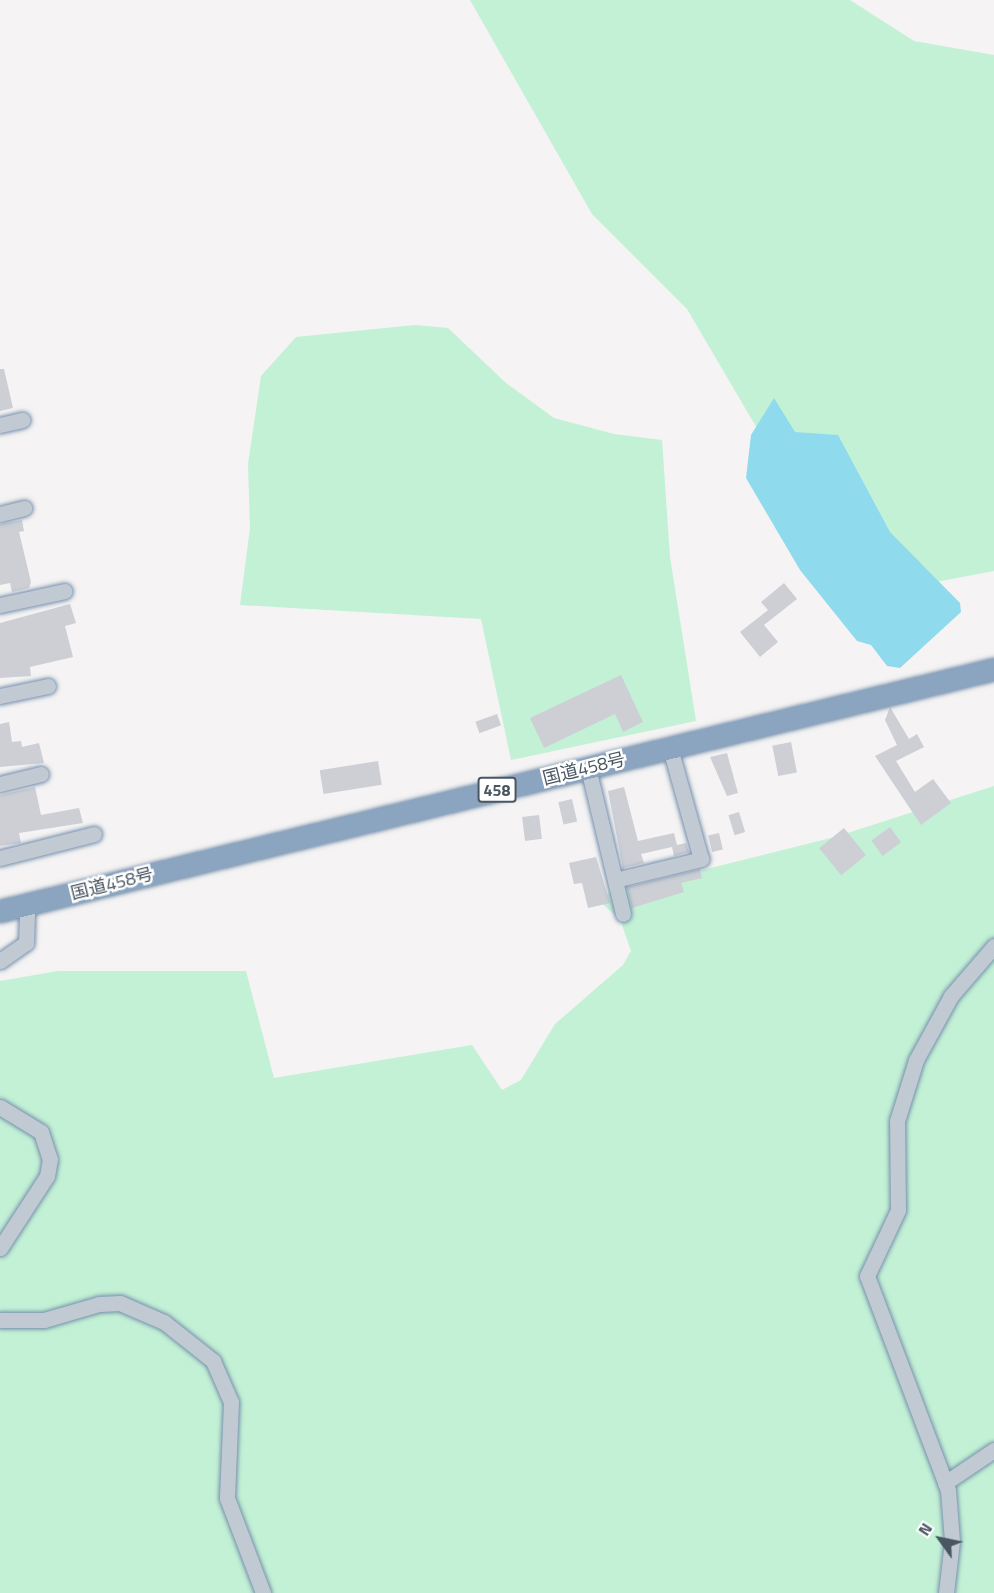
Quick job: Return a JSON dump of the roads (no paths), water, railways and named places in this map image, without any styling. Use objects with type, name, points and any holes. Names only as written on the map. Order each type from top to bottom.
[{"type":"highway","name":"国道458号","points":[[0,911],[994,669]]},
{"type":"street","points":[[0,425],[22,420]]},
{"type":"street","points":[[0,513],[24,508]]},
{"type":"street","points":[[0,605],[65,591]]},
{"type":"street","points":[[0,696],[48,686]]},
{"type":"street","points":[[615,880],[701,859],[670,748]]},
{"type":"street","points":[[588,768],[623,914]]},
{"type":"street","points":[[0,784],[41,774]]},
{"type":"street","points":[[0,858],[93,834]]},
{"type":"street","points":[[0,962],[26,943],[27,905]]},
{"type":"street","points":[[946,1593],[952,1541],[945,1483],[867,1276],[898,1210],[897,1121],[916,1060],[951,996],[994,946]]},
{"type":"street","points":[[0,1107],[41,1132],[50,1159],[47,1176],[0,1248]]},
{"type":"street","points":[[0,1320],[44,1320],[99,1304],[120,1303],[164,1322],[213,1361],[231,1402],[227,1498],[263,1593]]},
{"type":"street","points":[[945,1483],[994,1450]]},
{"type":"water","points":[[774,398],[795,432],[838,435],[890,532],[960,603],[961,612],[900,668],[887,666],[871,645],[857,641],[800,570],[746,478],[751,435]]}]
